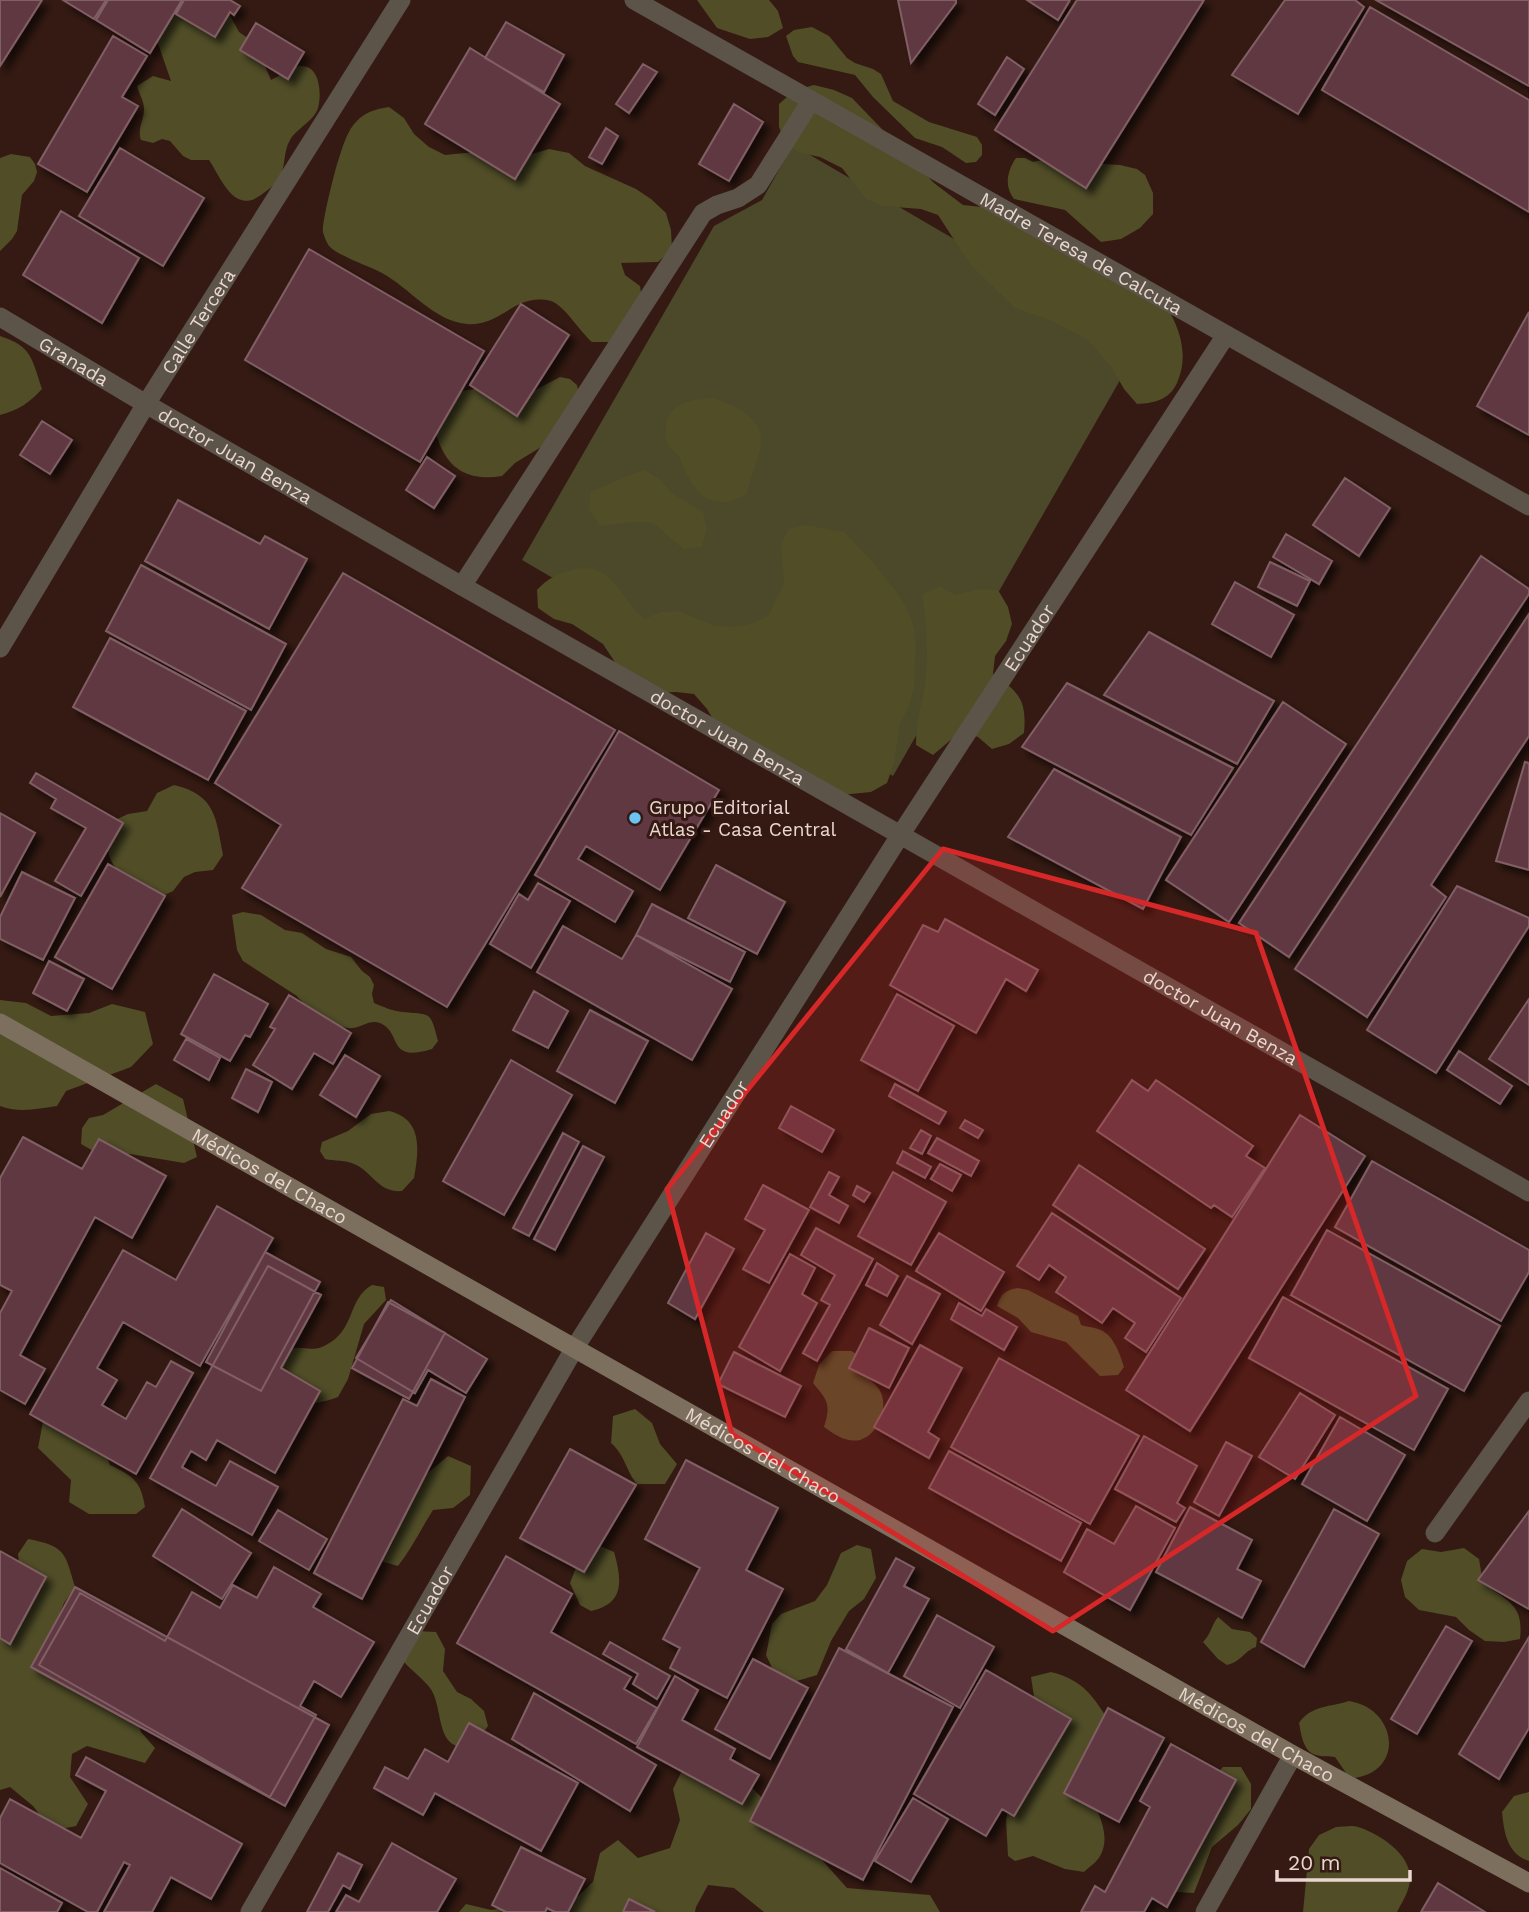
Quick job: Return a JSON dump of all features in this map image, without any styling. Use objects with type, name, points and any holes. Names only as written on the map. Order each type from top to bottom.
[{"type":"main road","name":"Médicos del Chaco","points":[[0,1023],[1293,1755],[1529,1883]]},
{"type":"street","name":"Calle Tercera","points":[[0,648],[146,404],[401,0]]},
{"type":"street","name":"Madre Teresa de Calcuta","points":[[634,0],[1529,506]]},
{"type":"street","points":[[462,586],[703,213],[738,198],[758,185],[811,101]]},
{"type":"street","name":"Granada","points":[[0,317],[146,404]]},
{"type":"street","name":"Ecuador","points":[[250,1912],[574,1349],[901,834],[1226,335]]},
{"type":"street","name":"doctor Juan Benza","points":[[146,404],[1529,1192]]},
{"type":"street","points":[[1435,1533],[1529,1401]]},
{"type":"street","points":[[1205,1912],[1293,1755]]},
{"type":"highlighted area","points":[[943,849],[1256,933],[1416,1396],[1053,1631],[732,1434],[667,1189]]},
{"type":"shaded area","points":[[147,0],[212,0],[226,8],[239,32],[255,43],[271,80],[300,66],[307,67],[316,75],[320,95],[316,113],[290,140],[280,177],[252,200],[243,201],[229,192],[209,160],[191,160],[183,156],[170,141],[162,139],[153,143],[141,140],[144,106],[137,86],[153,76],[171,81],[146,9]]},
{"type":"shaded area","points":[[697,0],[769,0],[778,11],[783,28],[768,37],[750,39],[717,28]]},
{"type":"shaded area","points":[[812,27],[829,36],[847,58],[881,74],[893,101],[929,122],[977,137],[982,145],[982,155],[976,162],[966,163],[942,147],[915,138],[873,97],[855,75],[798,62],[786,36],[794,30]]},
{"type":"shaded area","points":[[814,85],[852,98],[934,183],[963,205],[1000,209],[1146,278],[1171,314],[1181,341],[1182,369],[1174,389],[1166,397],[1137,404],[1088,340],[1052,321],[1015,308],[970,264],[938,215],[921,209],[882,206],[866,199],[842,168],[786,145],[779,127],[779,104],[795,90]]},
{"type":"shaded area","points":[[389,107],[404,118],[414,134],[429,147],[445,155],[514,148],[532,154],[549,149],[569,153],[585,166],[636,189],[651,199],[666,213],[671,230],[672,249],[658,262],[621,263],[625,275],[640,286],[643,306],[610,342],[592,342],[561,308],[551,301],[527,301],[479,324],[455,322],[443,317],[382,273],[330,247],[323,227],[343,145],[351,128],[362,116]]},
{"type":"shaded area","points":[[793,145],[1139,347],[893,776],[522,560],[714,226],[762,200]]},
{"type":"shaded area","points":[[11,154],[30,157],[37,172],[34,181],[22,195],[17,231],[0,251],[0,158]]},
{"type":"shaded area","points":[[1016,158],[1033,162],[1042,160],[1120,165],[1137,169],[1145,175],[1153,193],[1153,214],[1140,228],[1121,239],[1101,242],[1065,210],[1014,199],[1008,179]]},
{"type":"shaded area","points":[[0,336],[25,349],[33,362],[42,389],[23,405],[0,415]]},
{"type":"shaded area","points":[[560,377],[570,379],[577,385],[579,394],[546,444],[515,463],[502,476],[484,477],[461,471],[442,450],[436,426],[456,392],[474,389],[520,398]]},
{"type":"shaded area","points":[[713,398],[746,414],[758,427],[761,435],[760,450],[747,494],[728,502],[711,500],[698,491],[691,483],[680,458],[666,440],[667,421],[675,408],[688,401]]},
{"type":"shaded area","points":[[645,470],[660,480],[672,493],[703,512],[707,529],[702,547],[683,549],[653,523],[600,526],[589,510],[591,491]]},
{"type":"shaded area","points":[[806,525],[844,532],[896,591],[914,627],[914,687],[900,724],[894,763],[887,783],[871,792],[831,796],[717,726],[694,694],[657,693],[624,676],[603,644],[572,624],[554,619],[538,608],[537,590],[546,582],[564,572],[588,568],[607,576],[644,619],[661,612],[679,611],[713,625],[730,627],[751,624],[768,616],[784,583],[781,545],[788,529]]},
{"type":"shaded area","points":[[940,586],[955,595],[980,589],[998,590],[1008,607],[1012,624],[1006,641],[995,656],[993,674],[1019,698],[1025,722],[1024,733],[1009,744],[992,749],[978,737],[960,732],[933,755],[916,745],[926,667],[922,595]]},
{"type":"shaded area","points":[[174,785],[198,795],[212,810],[223,855],[213,870],[195,872],[184,877],[173,891],[156,899],[116,869],[108,849],[108,837],[111,822],[128,814],[147,811],[157,793]]},
{"type":"shaded area","points":[[243,912],[261,915],[285,930],[302,933],[326,949],[351,957],[374,985],[374,1003],[395,1011],[428,1016],[438,1041],[432,1049],[408,1052],[401,1050],[391,1033],[380,1023],[347,1028],[314,1012],[297,996],[243,961],[237,950],[232,915]]},
{"type":"shaded area","points":[[0,1000],[26,1003],[51,1016],[89,1013],[112,1004],[145,1012],[153,1044],[131,1067],[66,1091],[57,1106],[28,1110],[0,1106]]},
{"type":"shaded area","points":[[156,1084],[183,1099],[197,1157],[184,1163],[130,1154],[115,1159],[81,1144],[82,1128],[89,1118],[103,1115]]},
{"type":"shaded area","points":[[389,1111],[408,1121],[416,1137],[414,1178],[402,1191],[387,1189],[354,1164],[325,1159],[320,1151],[322,1142],[348,1131],[371,1114]]},
{"type":"shaded area","points":[[372,1285],[384,1287],[386,1300],[364,1324],[348,1379],[338,1397],[309,1403],[281,1394],[278,1354],[295,1348],[319,1348],[336,1339],[347,1323],[358,1298]]},
{"type":"shaded area","points":[[1018,1288],[1028,1290],[1078,1316],[1081,1325],[1098,1329],[1108,1335],[1124,1367],[1118,1375],[1100,1376],[1066,1342],[1031,1332],[1018,1318],[997,1306],[1004,1293]]},
{"type":"shaded area","points":[[832,1351],[851,1351],[867,1360],[867,1377],[882,1396],[881,1419],[873,1432],[860,1440],[845,1439],[824,1427],[827,1403],[813,1383],[819,1365]]},
{"type":"shaded area","points":[[635,1409],[652,1423],[660,1444],[677,1464],[665,1484],[637,1484],[611,1443],[613,1416]]},
{"type":"shaded area","points":[[45,1411],[103,1444],[110,1465],[135,1480],[145,1507],[136,1514],[89,1514],[69,1502],[71,1480],[38,1448]]},
{"type":"shaded area","points":[[448,1456],[471,1466],[470,1495],[453,1508],[433,1510],[398,1566],[366,1557],[398,1498]]},
{"type":"shaded area","points":[[28,1539],[50,1545],[62,1552],[75,1587],[64,1603],[53,1630],[135,1712],[141,1732],[155,1748],[145,1763],[87,1746],[72,1754],[70,1777],[88,1804],[76,1826],[52,1831],[33,1806],[10,1787],[0,1790],[0,1627],[21,1580],[18,1554]]},
{"type":"shaded area","points":[[590,1545],[614,1552],[619,1572],[615,1597],[602,1608],[591,1611],[580,1605],[570,1583],[582,1552]]},
{"type":"shaded area","points":[[857,1545],[871,1549],[876,1578],[864,1599],[849,1611],[831,1641],[817,1675],[797,1681],[774,1672],[766,1655],[772,1624],[781,1614],[815,1601],[827,1585],[841,1553]]},
{"type":"shaded area","points":[[1464,1548],[1479,1559],[1483,1583],[1507,1600],[1517,1611],[1521,1627],[1520,1639],[1485,1641],[1456,1617],[1419,1610],[1405,1597],[1401,1580],[1407,1561],[1422,1549],[1441,1552]]},
{"type":"shaded area","points":[[1218,1617],[1232,1629],[1250,1632],[1257,1638],[1256,1647],[1227,1665],[1203,1642]]},
{"type":"shaded area","points":[[416,1631],[436,1632],[445,1649],[443,1671],[457,1692],[471,1699],[484,1711],[488,1726],[473,1746],[461,1747],[446,1738],[432,1691],[404,1662]]},
{"type":"shaded area","points":[[1051,1672],[1079,1684],[1109,1721],[1085,1786],[1098,1811],[1105,1839],[1099,1858],[1084,1872],[1065,1869],[1033,1856],[1015,1861],[1008,1856],[1006,1820],[1035,1703],[1031,1677]]},
{"type":"shaded area","points":[[1349,1701],[1365,1706],[1377,1715],[1385,1726],[1389,1739],[1388,1752],[1382,1764],[1371,1773],[1355,1778],[1346,1773],[1335,1757],[1318,1756],[1308,1750],[1303,1742],[1299,1723],[1315,1710]]},
{"type":"shaded area","points":[[691,1752],[727,1761],[761,1797],[790,1840],[822,1860],[847,1888],[930,1895],[940,1912],[764,1912],[734,1888],[708,1885],[695,1912],[459,1912],[466,1904],[491,1910],[577,1897],[593,1882],[600,1853],[618,1840],[638,1858],[670,1848],[680,1820],[673,1789]]},
{"type":"shaded area","points":[[1223,1767],[1241,1767],[1251,1784],[1251,1809],[1238,1825],[1212,1847],[1194,1893],[1177,1892],[1170,1879],[1209,1781]]},
{"type":"shaded area","points":[[1529,1792],[1529,1861],[1511,1848],[1502,1812],[1514,1796]]},
{"type":"shaded area","points":[[1356,1826],[1367,1830],[1386,1841],[1402,1857],[1410,1876],[1408,1889],[1397,1912],[1303,1912],[1309,1849],[1319,1835],[1336,1827]]},
{"type":"building","points":[[0,0],[42,0],[0,66]]},
{"type":"building","points":[[63,0],[106,0],[94,19]]},
{"type":"building","points":[[108,0],[182,0],[150,53],[96,20]]},
{"type":"building","points":[[184,0],[230,0],[240,6],[234,15],[230,12],[215,37],[176,14]]},
{"type":"building","points":[[898,0],[956,0],[911,63]]},
{"type":"building","points":[[1027,0],[1070,0],[1058,20]]},
{"type":"building","points":[[1077,0],[1204,0],[1086,188],[995,130]]},
{"type":"building","points":[[1285,0],[1355,0],[1364,7],[1298,114],[1232,75]]},
{"type":"building","points":[[1376,0],[1529,0],[1529,86]]},
{"type":"building","points":[[1370,7],[1529,100],[1529,212],[1322,90]]},
{"type":"building","points":[[506,22],[564,55],[544,92],[485,58]]},
{"type":"building","points":[[256,23],[304,52],[288,79],[240,50]]},
{"type":"building","points":[[113,36],[147,56],[122,97],[138,106],[87,192],[38,164]]},
{"type":"building","points":[[470,48],[560,104],[515,179],[425,124]]},
{"type":"building","points":[[1007,57],[1024,69],[995,115],[978,104]]},
{"type":"building","points":[[643,64],[657,72],[629,113],[616,104]]},
{"type":"building","points":[[734,104],[763,122],[729,181],[699,164]]},
{"type":"building","points":[[606,128],[618,136],[602,164],[589,157]]},
{"type":"building","points":[[120,148],[204,198],[163,266],[79,216]]},
{"type":"building","points":[[61,211],[139,258],[102,323],[23,275]]},
{"type":"building","points":[[309,249],[484,351],[420,462],[245,360]]},
{"type":"building","points":[[521,304],[569,335],[517,416],[470,385]]},
{"type":"building","points":[[1529,312],[1529,435],[1477,406]]},
{"type":"building","points":[[42,421],[72,440],[50,474],[20,455]]},
{"type":"building","points":[[427,457],[455,476],[434,508],[406,490]]},
{"type":"building","points":[[1345,478],[1390,508],[1359,556],[1313,525]]},
{"type":"building","points":[[178,500],[260,544],[265,536],[307,559],[269,629],[145,561]]},
{"type":"building","points":[[1286,534],[1332,561],[1319,584],[1273,557]]},
{"type":"building","points":[[1481,556],[1529,589],[1529,594],[1289,957],[1239,923]]},
{"type":"building","points":[[1270,562],[1310,581],[1297,606],[1258,587]]},
{"type":"building","points":[[141,565],[286,644],[251,710],[106,631]]},
{"type":"building","points":[[343,573],[615,730],[447,1007],[242,888],[281,825],[215,783]]},
{"type":"building","points":[[1235,582],[1294,615],[1271,657],[1212,624]]},
{"type":"building","points":[[1529,614],[1529,736],[1431,885],[1446,897],[1367,1017],[1295,969]]},
{"type":"building","points":[[1149,632],[1274,701],[1237,764],[1104,695]]},
{"type":"building","points":[[110,638],[246,711],[208,780],[73,707]]},
{"type":"building","points":[[1067,683],[1233,768],[1191,835],[1022,747]]},
{"type":"building","points":[[1283,702],[1346,744],[1229,922],[1166,880]]},
{"type":"building","name":"Grupo Editorial Atlas - Casa Central","points":[[619,731],[719,790],[660,890],[586,846],[578,859],[633,891],[615,922],[535,875]]},
{"type":"building","points":[[1525,762],[1529,763],[1529,870],[1496,861]]},
{"type":"building","points":[[1054,769],[1181,837],[1143,909],[1008,837]]},
{"type":"building","points":[[36,773],[123,823],[81,896],[55,881],[86,828],[51,808],[56,799],[30,783]]},
{"type":"building","points":[[0,813],[35,833],[0,897]]},
{"type":"building","points":[[108,864],[165,896],[112,989],[55,957]]},
{"type":"building","points":[[716,865],[785,902],[757,954],[688,918]]},
{"type":"building","points":[[22,872],[75,898],[43,960],[0,939],[0,917]]},
{"type":"building","points":[[538,883],[570,901],[531,968],[490,944],[519,894],[528,900]]},
{"type":"building","points":[[1457,886],[1529,918],[1529,926],[1436,1073],[1367,1030]]},
{"type":"building","points":[[652,904],[745,952],[730,982],[636,935]]},
{"type":"building","points":[[945,919],[1038,970],[1026,991],[1006,979],[976,1033],[890,985],[923,925],[938,932]]},
{"type":"building","points":[[563,926],[622,959],[636,935],[732,989],[692,1060],[537,972]]},
{"type":"building","points":[[49,961],[84,979],[67,1011],[33,993]]},
{"type":"building","points":[[214,974],[268,1004],[250,1037],[245,1035],[230,1061],[181,1034]]},
{"type":"building","points":[[534,991],[568,1011],[548,1048],[513,1030]]},
{"type":"building","points":[[897,994],[954,1026],[918,1091],[861,1060]]},
{"type":"building","points":[[289,995],[351,1033],[333,1064],[314,1053],[292,1089],[253,1065],[275,1029],[270,1027]]},
{"type":"building","points":[[1529,999],[1529,1085],[1489,1059]]},
{"type":"building","points":[[590,1010],[648,1041],[615,1103],[557,1071]]},
{"type":"building","points":[[186,1039],[220,1058],[209,1080],[174,1060]]},
{"type":"building","points":[[1459,1051],[1512,1086],[1500,1104],[1447,1070]]},
{"type":"building","points":[[345,1055],[380,1076],[356,1117],[320,1095]]},
{"type":"building","points":[[511,1060],[572,1095],[504,1215],[443,1181]]},
{"type":"building","points":[[246,1069],[272,1082],[258,1112],[232,1098]]},
{"type":"building","points":[[1132,1080],[1148,1091],[1156,1080],[1253,1146],[1246,1156],[1265,1168],[1232,1217],[1214,1205],[1211,1208],[1097,1131]]},
{"type":"building","points":[[895,1084],[946,1112],[939,1124],[889,1096]]},
{"type":"building","points":[[791,1106],[834,1130],[822,1152],[779,1128]]},
{"type":"building","points":[[1300,1115],[1365,1156],[1190,1431],[1126,1390]]},
{"type":"building","points":[[965,1120],[983,1130],[978,1138],[960,1128]]},
{"type":"building","points":[[921,1130],[931,1136],[922,1154],[910,1148]]},
{"type":"building","points":[[563,1133],[579,1142],[529,1236],[513,1228]]},
{"type":"building","points":[[23,1137],[82,1169],[99,1139],[166,1176],[132,1238],[95,1217],[20,1355],[45,1369],[25,1404],[0,1390],[0,1313],[12,1291],[0,1285],[0,1178]]},
{"type":"building","points":[[937,1138],[979,1161],[971,1176],[928,1153]]},
{"type":"building","points":[[583,1146],[604,1157],[555,1250],[534,1239]]},
{"type":"building","points":[[903,1151],[931,1167],[925,1178],[897,1163]]},
{"type":"building","points":[[1372,1161],[1529,1250],[1529,1272],[1501,1321],[1335,1227]]},
{"type":"building","points":[[940,1164],[961,1175],[952,1191],[931,1179]]},
{"type":"building","points":[[1079,1165],[1205,1249],[1178,1289],[1053,1205]]},
{"type":"building","points":[[829,1172],[839,1177],[829,1195],[848,1206],[839,1223],[810,1207]]},
{"type":"building","points":[[893,1172],[946,1202],[911,1265],[858,1236]]},
{"type":"building","points":[[763,1185],[809,1210],[769,1283],[743,1269],[765,1230],[745,1219]]},
{"type":"building","points":[[857,1186],[870,1193],[864,1202],[853,1195]]},
{"type":"building","points":[[217,1206],[273,1238],[200,1366],[123,1322],[97,1368],[117,1380],[102,1405],[126,1419],[147,1382],[156,1387],[171,1361],[193,1373],[136,1474],[30,1414],[123,1250],[176,1280]]},
{"type":"building","points":[[1052,1213],[1181,1298],[1146,1352],[1125,1338],[1135,1323],[1113,1308],[1102,1323],[1056,1292],[1066,1277],[1049,1265],[1039,1280],[1017,1266]]},
{"type":"building","points":[[816,1228],[873,1259],[817,1361],[803,1353],[830,1305],[821,1300],[835,1275],[801,1255]]},
{"type":"building","points":[[1327,1230],[1500,1326],[1464,1391],[1291,1295]]},
{"type":"building","points":[[706,1233],[734,1249],[695,1319],[668,1303]]},
{"type":"building","points":[[939,1233],[1004,1272],[981,1311],[916,1271]]},
{"type":"building","points":[[265,1252],[320,1282],[261,1391],[206,1362]]},
{"type":"building","points":[[790,1254],[815,1268],[802,1294],[817,1303],[780,1371],[739,1347]]},
{"type":"building","points":[[877,1263],[898,1276],[887,1296],[866,1285]]},
{"type":"building","points":[[268,1266],[321,1295],[281,1368],[320,1391],[275,1473],[217,1440],[206,1460],[191,1451],[182,1467],[216,1486],[230,1461],[278,1487],[252,1535],[150,1478]]},
{"type":"building","points":[[907,1276],[940,1294],[912,1344],[880,1325]]},
{"type":"building","points":[[1283,1297],[1448,1389],[1414,1450],[1249,1358]]},
{"type":"building","points":[[391,1300],[487,1359],[466,1393],[428,1370],[415,1393],[356,1358]]},
{"type":"building","points":[[388,1302],[445,1333],[409,1399],[352,1368]]},
{"type":"building","points":[[959,1303],[982,1316],[986,1309],[1017,1327],[1004,1350],[951,1319]]},
{"type":"building","points":[[869,1328],[909,1348],[889,1388],[849,1368]]},
{"type":"building","points":[[920,1345],[962,1368],[928,1432],[939,1439],[929,1458],[874,1427]]},
{"type":"building","points":[[734,1352],[801,1386],[785,1417],[718,1384]]},
{"type":"building","points":[[999,1358],[1139,1436],[1090,1524],[951,1447]]},
{"type":"building","points":[[431,1379],[465,1397],[362,1599],[314,1573],[403,1399],[417,1406]]},
{"type":"building","points":[[1300,1393],[1335,1415],[1295,1479],[1259,1457]]},
{"type":"building","points":[[1340,1417],[1405,1455],[1367,1521],[1302,1484]]},
{"type":"building","points":[[1144,1436],[1197,1466],[1177,1503],[1185,1508],[1176,1522],[1115,1489]]},
{"type":"building","points":[[1226,1442],[1252,1456],[1219,1516],[1194,1502]]},
{"type":"building","points":[[570,1449],[636,1485],[584,1572],[520,1538]]},
{"type":"building","points":[[949,1451],[1081,1523],[1061,1561],[929,1488]]},
{"type":"building","points":[[686,1460],[778,1508],[746,1570],[783,1589],[727,1698],[670,1668],[680,1648],[663,1639],[700,1568],[645,1539]]},
{"type":"building","points":[[1136,1506],[1175,1528],[1130,1610],[1064,1572],[1087,1529],[1114,1544]]},
{"type":"building","points":[[1190,1507],[1252,1540],[1237,1569],[1261,1581],[1242,1618],[1156,1572]]},
{"type":"building","points":[[182,1509],[251,1553],[222,1599],[153,1556]]},
{"type":"building","points":[[1334,1509],[1379,1534],[1304,1667],[1261,1642]]},
{"type":"building","points":[[278,1510],[327,1539],[309,1570],[259,1541]]},
{"type":"building","points":[[1529,1511],[1529,1609],[1478,1580]]},
{"type":"building","points":[[0,1551],[46,1577],[10,1644],[0,1638]]},
{"type":"building","points":[[506,1556],[572,1594],[551,1632],[631,1677],[624,1689],[657,1708],[636,1744],[457,1643]]},
{"type":"building","points":[[896,1558],[914,1568],[904,1586],[929,1599],[888,1673],[846,1649]]},
{"type":"building","points":[[274,1567],[321,1594],[313,1607],[374,1642],[341,1697],[314,1681],[300,1706],[316,1715],[270,1797],[39,1665],[80,1593],[165,1641],[192,1592],[220,1608],[233,1585],[257,1598]]},
{"type":"building","points":[[75,1587],[329,1725],[285,1806],[31,1667]]},
{"type":"building","points":[[937,1615],[994,1647],[960,1708],[904,1676]]},
{"type":"building","points":[[1446,1626],[1472,1641],[1417,1734],[1391,1719]]},
{"type":"building","points":[[1529,1637],[1529,1728],[1499,1779],[1459,1754]]},
{"type":"building","points":[[610,1642],[670,1676],[657,1699],[633,1684],[638,1674],[603,1654]]},
{"type":"building","points":[[839,1648],[953,1707],[863,1880],[750,1821]]},
{"type":"building","points":[[753,1659],[808,1688],[770,1759],[715,1729]]},
{"type":"building","points":[[986,1670],[1071,1719],[1014,1816],[1002,1809],[986,1836],[914,1794]]},
{"type":"building","points":[[675,1676],[698,1690],[682,1720],[735,1749],[730,1759],[759,1775],[742,1804],[637,1747]]},
{"type":"building","points":[[534,1693],[656,1765],[630,1811],[512,1739]]},
{"type":"building","points":[[1108,1708],[1164,1738],[1119,1822],[1064,1793]]},
{"type":"building","points":[[469,1723],[578,1783],[541,1851],[435,1793],[423,1815],[374,1788],[385,1767],[408,1779],[425,1749],[448,1762]]},
{"type":"building","points":[[1171,1744],[1236,1780],[1167,1907],[1152,1898],[1144,1912],[1081,1912],[1095,1886],[1105,1892],[1150,1807],[1140,1801]]},
{"type":"building","points":[[86,1757],[242,1844],[211,1899],[171,1877],[152,1912],[104,1912],[130,1865],[124,1862],[97,1912],[88,1912],[0,1863],[0,1818],[10,1799],[81,1838],[106,1791],[76,1775]]},
{"type":"building","points":[[913,1798],[948,1819],[911,1882],[875,1861]]},
{"type":"building","points":[[392,1843],[456,1879],[437,1912],[336,1912],[346,1895],[359,1902]]},
{"type":"building","points":[[521,1847],[585,1879],[568,1912],[555,1912],[547,1908],[545,1912],[506,1912],[492,1905]]},
{"type":"building","points":[[338,1853],[362,1865],[350,1889],[343,1885],[328,1912],[307,1912]]},
{"type":"building","points":[[0,1868],[62,1903],[57,1912],[0,1912]]},
{"type":"building","points":[[1438,1883],[1485,1912],[1421,1912]]},
{"type":"building","points":[[629,1899],[655,1912],[623,1912]]},
{"type":"place","name":"Grupo Editorial Atlas - Casa Central","points":[[635,818]]}]
